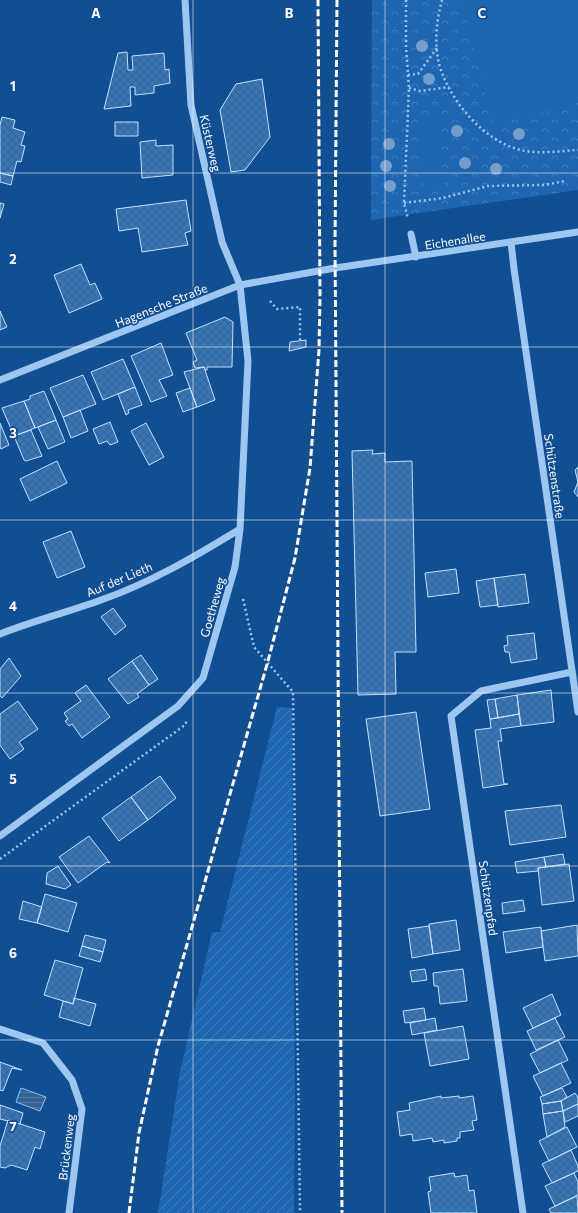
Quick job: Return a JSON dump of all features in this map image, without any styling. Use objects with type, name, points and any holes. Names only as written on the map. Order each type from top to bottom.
[{"type":"street","name":"Küsterweg","points":[[185,0],[191,105],[222,242],[240,285]]},
{"type":"street","name":"Eichenallee","points":[[335,268],[578,232]]},
{"type":"street","points":[[411,234],[416,257]]},
{"type":"street","name":"Schützenstraße","points":[[511,242],[578,712]]},
{"type":"street","name":"Hagensche Straße","points":[[0,380],[240,285],[335,268]]},
{"type":"street","name":"Goetheweg","points":[[0,836],[178,706],[203,678],[235,568],[240,529],[248,361],[240,285]]},
{"type":"street","name":"Auf der Lieth","points":[[0,634],[35,620],[102,600],[140,584],[206,550],[240,529]]},
{"type":"street","name":"Schützenpfad","points":[[523,1213],[451,716],[481,690],[572,672]]},
{"type":"street","name":"Brückenweg","points":[[0,1029],[43,1043],[72,1080],[82,1109],[70,1213]]},
{"type":"path","points":[[406,0],[406,47],[409,88],[404,203],[407,214]]},
{"type":"path","points":[[442,0],[436,32],[442,72],[449,87],[470,116],[485,132],[502,144],[517,149],[535,153],[578,150]]},
{"type":"path","points":[[408,75],[418,74],[438,48]]},
{"type":"path","points":[[409,88],[420,91],[449,87]]},
{"type":"path","points":[[404,203],[443,198],[488,186],[544,185],[565,181]]},
{"type":"path","points":[[270,301],[277,309],[300,307],[300,341]]},
{"type":"path","points":[[242,596],[254,647],[293,692],[300,1213]]},
{"type":"green space","points":[[372,0],[578,0],[578,190],[371,220]]},
{"type":"green space","points":[[461,0],[578,0],[578,103],[494,125]]},
{"type":"green space","points":[[439,117],[444,189],[424,190],[419,119]]},
{"type":"green space","points":[[277,707],[292,708],[295,1105],[294,1213],[158,1213],[180,1072],[212,932],[220,932]]},
{"type":"shaded area","points":[[21,1088],[46,1097],[40,1111],[16,1102]]},
{"type":"building","points":[[127,52],[128,70],[133,70],[132,56],[164,53],[165,70],[169,69],[170,83],[154,86],[154,93],[135,95],[135,87],[130,87],[131,106],[104,109],[118,53]]},
{"type":"building","points":[[262,79],[270,137],[245,170],[231,172],[220,110],[236,84]]},
{"type":"building","points":[[2,117],[15,120],[13,128],[25,132],[21,145],[25,146],[21,162],[17,161],[13,176],[0,173],[0,125]]},
{"type":"building","points":[[115,122],[138,122],[138,136],[115,136]]},
{"type":"building","points":[[156,140],[156,146],[173,145],[173,175],[142,178],[140,142]]},
{"type":"building","points":[[0,173],[13,176],[11,185],[0,182]]},
{"type":"building","points":[[186,200],[191,231],[185,233],[188,245],[142,252],[138,228],[119,231],[116,209]]},
{"type":"building","points":[[0,203],[4,204],[0,218]]},
{"type":"building","points":[[81,264],[90,285],[95,283],[102,299],[69,313],[54,275]]},
{"type":"building","points":[[0,311],[7,327],[0,330]]},
{"type":"building","points":[[225,317],[233,322],[232,367],[207,367],[207,370],[205,370],[204,367],[195,368],[193,362],[197,360],[186,333]]},
{"type":"building","points":[[306,340],[306,347],[289,351],[290,342]]},
{"type":"building","points":[[161,343],[173,375],[159,380],[167,396],[151,402],[131,356]]},
{"type":"building","points":[[123,359],[135,387],[103,400],[91,372]]},
{"type":"building","points":[[204,367],[215,400],[197,407],[184,372]]},
{"type":"building","points":[[83,375],[96,404],[63,417],[50,388]]},
{"type":"building","points":[[135,387],[142,405],[128,410],[129,413],[126,415],[118,394]]},
{"type":"building","points":[[190,388],[197,407],[183,412],[176,393]]},
{"type":"building","points":[[44,391],[56,420],[35,428],[24,401],[30,399],[30,396]]},
{"type":"building","points":[[24,401],[35,428],[14,436],[2,408]]},
{"type":"building","points":[[80,410],[88,431],[71,438],[63,417]]},
{"type":"building","points":[[56,420],[65,442],[48,449],[38,427]]},
{"type":"building","points":[[110,422],[118,442],[110,445],[107,441],[99,444],[93,429]]},
{"type":"building","points":[[0,423],[9,445],[1,449],[0,447]]},
{"type":"building","points":[[146,423],[164,457],[149,465],[131,431]]},
{"type":"building","points":[[31,430],[42,456],[26,461],[24,460],[14,436]]},
{"type":"building","points":[[373,450],[372,454],[385,453],[385,462],[412,461],[416,652],[395,652],[396,694],[358,695],[352,451]]},
{"type":"building","points":[[57,461],[67,483],[30,501],[20,479]]},
{"type":"building","points":[[578,467],[578,482],[575,470]]},
{"type":"building","points":[[578,482],[578,497],[574,492]]},
{"type":"building","points":[[71,531],[85,567],[57,578],[43,542]]},
{"type":"building","points":[[456,569],[459,593],[428,597],[425,573]]},
{"type":"building","points":[[525,574],[529,603],[498,607],[494,578]]},
{"type":"building","points":[[494,578],[498,605],[480,607],[476,581]]},
{"type":"building","points":[[113,608],[126,626],[115,635],[101,617]]},
{"type":"building","points":[[534,633],[537,659],[511,663],[509,652],[505,652],[504,646],[508,645],[507,636]]},
{"type":"building","points":[[141,655],[158,679],[149,685],[132,661]]},
{"type":"building","points":[[9,658],[21,676],[2,698],[0,696],[0,669]]},
{"type":"building","points":[[132,661],[149,685],[137,694],[139,697],[128,704],[108,679]]},
{"type":"building","points":[[86,685],[110,717],[82,738],[72,724],[69,726],[65,721],[68,719],[64,713],[81,701],[75,693]]},
{"type":"building","points":[[551,690],[554,722],[521,726],[517,695]]},
{"type":"building","points":[[517,695],[519,714],[498,718],[495,699]]},
{"type":"building","points":[[495,699],[498,718],[490,719],[487,700]]},
{"type":"building","points":[[18,701],[38,729],[19,742],[24,749],[10,759],[0,745],[0,714]]},
{"type":"building","points":[[416,712],[430,809],[380,816],[366,719]]},
{"type":"building","points":[[519,714],[521,726],[500,729],[502,741],[498,741],[504,784],[508,784],[483,788],[475,730],[491,728],[490,719]]},
{"type":"building","points":[[160,776],[176,798],[148,820],[131,797]]},
{"type":"building","points":[[131,797],[148,820],[119,841],[102,818]]},
{"type":"building","points":[[561,805],[566,837],[510,845],[505,811]]},
{"type":"building","points":[[89,836],[110,863],[107,862],[78,883],[59,857]]},
{"type":"building","points":[[563,854],[565,864],[546,867],[544,857]]},
{"type":"building","points":[[544,857],[546,867],[538,868],[538,871],[517,873],[515,862]]},
{"type":"building","points":[[569,864],[574,901],[542,905],[538,868]]},
{"type":"building","points":[[58,866],[71,885],[65,889],[46,884],[47,873]]},
{"type":"building","points":[[45,894],[77,903],[68,932],[37,923]]},
{"type":"building","points":[[523,900],[525,911],[503,914],[502,903]]},
{"type":"building","points":[[23,901],[42,907],[37,923],[19,919]]},
{"type":"building","points":[[456,920],[460,950],[433,954],[429,924]]},
{"type":"building","points":[[577,925],[578,956],[545,961],[541,931]]},
{"type":"building","points":[[429,926],[433,954],[412,958],[408,929]]},
{"type":"building","points":[[541,927],[543,947],[506,953],[503,932]]},
{"type":"building","points":[[85,935],[106,940],[103,952],[82,946]]},
{"type":"building","points":[[82,946],[103,952],[100,962],[79,956]]},
{"type":"building","points":[[55,960],[83,968],[73,1004],[44,995]]},
{"type":"building","points":[[425,969],[427,980],[412,982],[410,971]]},
{"type":"building","points":[[463,969],[467,1001],[440,1004],[438,986],[434,986],[433,973]]},
{"type":"building","points":[[552,994],[561,1015],[533,1028],[523,1008]]},
{"type":"building","points":[[74,998],[96,1004],[90,1026],[59,1017],[63,1001],[73,1004]]},
{"type":"building","points":[[424,1008],[426,1020],[405,1023],[403,1011]]},
{"type":"building","points":[[435,1018],[437,1030],[412,1035],[410,1023]]},
{"type":"building","points":[[555,1018],[565,1037],[536,1050],[527,1031]]},
{"type":"building","points":[[463,1026],[469,1059],[430,1066],[424,1033]]},
{"type":"building","points":[[558,1040],[568,1060],[540,1073],[530,1054]]},
{"type":"building","points":[[0,1062],[22,1070],[12,1068],[3,1091],[0,1090]]},
{"type":"building","points":[[561,1063],[571,1083],[543,1096],[533,1076]]},
{"type":"building","points":[[562,1088],[567,1097],[561,1101],[542,1104],[540,1097]]},
{"type":"building","points":[[575,1093],[578,1098],[578,1104],[563,1111],[561,1101]]},
{"type":"building","points":[[441,1096],[441,1098],[459,1096],[459,1098],[473,1096],[477,1120],[472,1121],[474,1130],[460,1132],[460,1138],[457,1138],[457,1141],[444,1143],[444,1140],[433,1142],[432,1138],[413,1141],[412,1134],[400,1136],[397,1112],[410,1110],[409,1103]]},
{"type":"building","points":[[561,1101],[563,1111],[543,1114],[542,1104]]},
{"type":"building","points":[[578,1104],[578,1116],[565,1122],[563,1111]]},
{"type":"building","points":[[0,1105],[23,1113],[20,1124],[0,1119]]},
{"type":"building","points":[[563,1111],[565,1127],[547,1137],[543,1114]]},
{"type":"building","points":[[8,1120],[45,1132],[40,1149],[35,1147],[27,1170],[11,1165],[5,1168],[0,1167],[0,1146]]},
{"type":"building","points":[[567,1127],[577,1147],[549,1161],[539,1141]]},
{"type":"building","points":[[571,1150],[578,1166],[578,1171],[552,1183],[542,1164]]},
{"type":"building","points":[[454,1173],[455,1177],[467,1175],[469,1191],[474,1190],[477,1213],[431,1213],[428,1192],[431,1191],[429,1177]]},
{"type":"building","points":[[574,1173],[578,1182],[578,1195],[555,1206],[545,1186]]},
{"type":"building","points":[[577,1196],[578,1213],[551,1213],[549,1209]]},
{"type":"railway","points":[[129,1213],[139,1133],[158,1046],[268,661],[295,558],[310,468],[319,350],[320,295],[318,0]]},
{"type":"railway","points":[[337,0],[335,245],[342,1213]]}]
